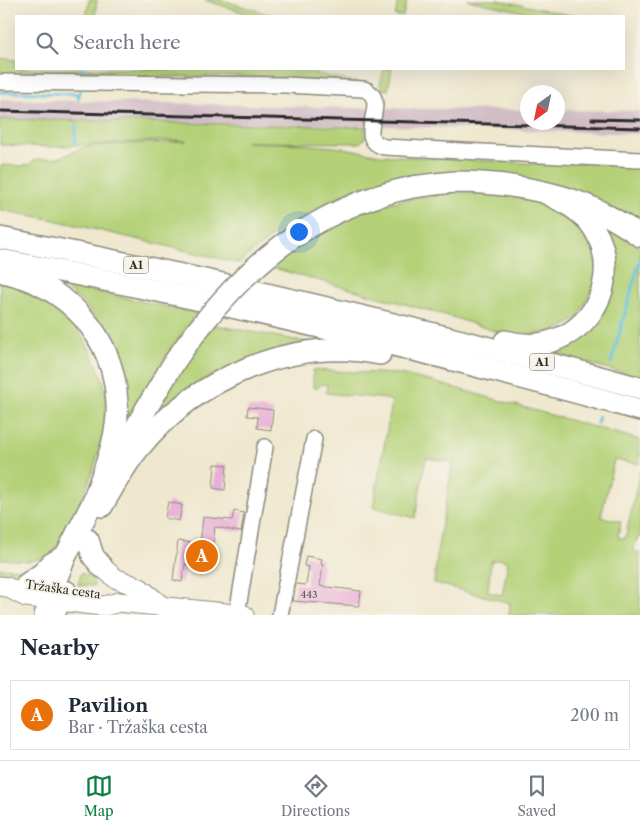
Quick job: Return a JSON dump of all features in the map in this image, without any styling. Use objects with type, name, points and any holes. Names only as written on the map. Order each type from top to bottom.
[{"type":"highway","points":[[99,501],[117,462],[175,361],[224,297],[251,269],[282,243],[342,208],[380,194],[413,187],[454,182],[488,183],[546,193],[600,212],[640,236]]},
{"type":"highway","points":[[444,336],[472,334],[516,344],[540,344],[568,334],[583,324],[592,312],[603,290],[606,277],[601,242],[589,222],[580,213],[546,193]]},
{"type":"highway","name":"A1","points":[[0,238],[236,287],[444,336],[640,388]]},
{"type":"highway","name":"A1","points":[[0,260],[254,313],[452,360],[640,410]]},
{"type":"highway","points":[[0,271],[38,284],[62,298],[86,321],[105,349],[114,379],[117,404],[116,419],[99,501],[88,540],[55,601]]},
{"type":"highway","points":[[55,601],[66,555],[99,501],[150,435],[192,398],[215,384],[246,369],[287,356],[330,350],[373,353],[429,364],[452,360]]},
{"type":"highway","points":[[88,540],[93,556],[102,568]]},
{"type":"highway","points":[[11,586],[43,573],[51,564],[66,555]]},
{"type":"main road","points":[[102,568],[115,578],[140,588],[162,606]]},
{"type":"main road","name":"Tržaška cesta","points":[[11,586],[55,601],[108,595],[119,602],[162,606],[186,612],[240,615]]},
{"type":"street","points":[[0,82],[286,85],[364,89],[369,91],[374,99],[371,130],[374,142],[378,146],[640,160]]},
{"type":"street","points":[[280,615],[314,439]]},
{"type":"street","points":[[240,615],[265,447]]},
{"type":"shaded area","points":[[0,99],[355,108],[520,110],[520,130],[565,130],[565,110],[640,111],[640,134],[390,126],[0,119]]},
{"type":"green space","points":[[89,0],[97,0],[95,15],[86,15]]},
{"type":"green space","points":[[204,0],[222,0],[272,15],[252,15]]},
{"type":"green space","points":[[398,0],[407,0],[403,15],[395,15]]},
{"type":"green space","points":[[467,0],[498,0],[569,15],[538,15]]},
{"type":"green space","points":[[0,58],[15,60],[15,70],[299,70],[361,83],[372,83],[370,88],[238,76],[0,79]]},
{"type":"green space","points":[[384,70],[392,70],[388,90],[383,89],[380,85]]},
{"type":"green space","points":[[0,119],[366,127],[365,138],[360,143],[246,142],[344,148],[380,155],[542,164],[568,162],[640,167],[640,225],[521,179],[488,172],[412,175],[356,189],[312,211],[269,239],[239,263],[50,219],[0,210],[0,168],[2,165],[22,166],[30,164],[34,160],[58,158],[87,146],[187,141],[169,140],[49,147],[0,145]]},
{"type":"green space","points":[[483,190],[547,203],[563,210],[591,237],[598,278],[577,319],[558,330],[516,338],[452,317],[266,266],[317,232],[362,211],[401,200]]},
{"type":"green space","points":[[596,220],[629,238],[640,247],[640,378],[553,353],[552,351],[602,306]]},
{"type":"green space","points":[[0,282],[38,297],[68,318],[89,348],[101,374],[106,392],[105,417],[97,459],[72,520],[51,556],[29,561],[0,559]]},
{"type":"green space","points":[[60,284],[197,313],[163,361],[123,435],[118,357],[103,326],[83,303]]},
{"type":"green space","points":[[209,324],[312,343],[211,376],[186,389],[144,427]]},
{"type":"green space","points":[[313,370],[399,374],[640,440],[640,464],[614,460],[601,517],[621,521],[618,537],[625,539],[640,472],[640,537],[638,537],[633,551],[640,553],[640,615],[509,615],[510,603],[434,583],[438,546],[453,462],[426,458],[415,518],[373,507],[392,402],[387,399],[326,393],[327,385],[322,384],[317,388],[313,388]],"holes":[[[500,559],[508,562],[502,595],[488,592],[491,561]]]},
{"type":"green space","points":[[0,568],[39,570],[20,576],[0,577]]},
{"type":"green space","points":[[81,573],[91,577],[94,581],[94,586],[78,585]]},
{"type":"building","points":[[248,407],[273,410],[271,430],[257,428],[258,417],[247,416]]},
{"type":"building","points":[[215,464],[227,465],[225,490],[213,488]]},
{"type":"building","points":[[168,502],[182,505],[179,521],[165,518]]},
{"type":"building","points":[[234,511],[244,513],[241,532],[215,527],[211,560],[203,564],[190,559],[189,565],[185,564],[182,582],[173,580],[178,541],[200,544],[203,517],[232,520]]},
{"type":"building","points":[[306,556],[322,559],[320,586],[361,591],[359,606],[293,601],[296,584],[306,585],[309,567],[304,566]]},
{"type":"waterway","points":[[82,76],[83,70]]},
{"type":"waterway","points":[[78,99],[80,90]]},
{"type":"waterway","points":[[0,92],[79,94]]},
{"type":"waterway","points":[[75,143],[76,124]]},
{"type":"waterway","points":[[611,363],[640,259]]},
{"type":"waterway","points":[[597,423],[599,417]]},
{"type":"railway","points":[[0,111],[640,128]]},
{"type":"railway","points":[[592,119],[640,120]]},
{"type":"place","name":"Pavilion","points":[[202,556]]}]
